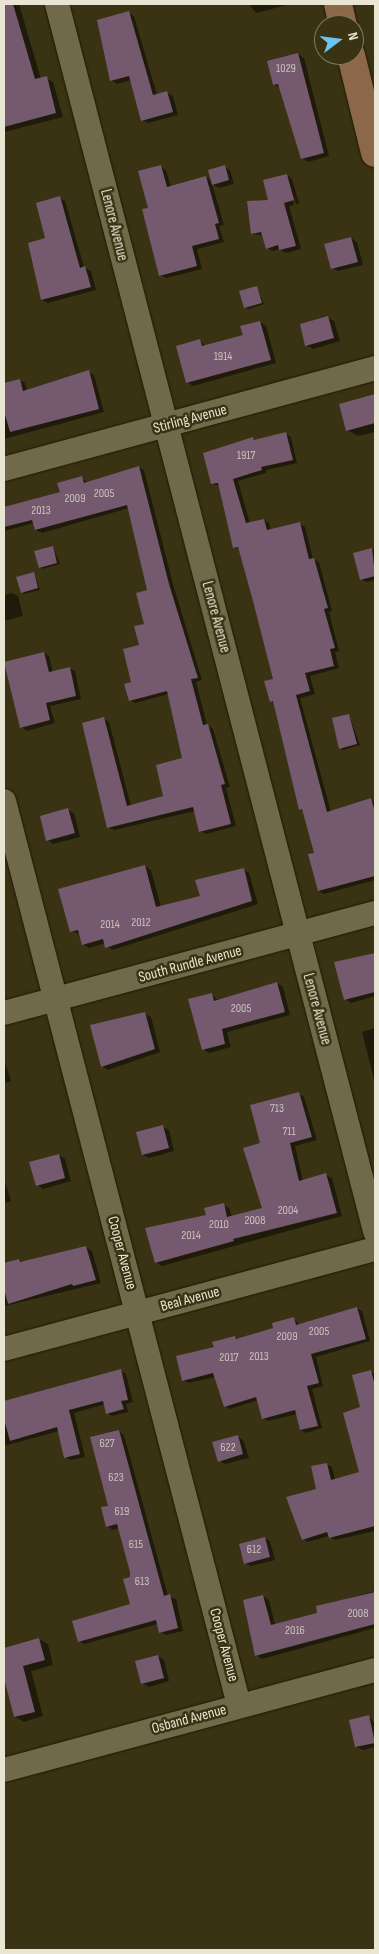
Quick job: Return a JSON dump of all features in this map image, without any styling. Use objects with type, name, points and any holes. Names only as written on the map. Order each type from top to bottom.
[{"type":"street","name":"Lenore Avenue","points":[[57,4],[375,1231]]},
{"type":"street","points":[[354,65],[371,118],[375,152]]},
{"type":"street","name":"Stirling Avenue","points":[[4,469],[375,368]]},
{"type":"street","name":"Cooper Avenue","points":[[4,801],[239,1705]]},
{"type":"street","name":"South Rundle Avenue","points":[[4,1013],[375,913]]},
{"type":"street","name":"Beal Avenue","points":[[4,1349],[375,1249]]},
{"type":"street","name":"Osband Avenue","points":[[4,1770],[239,1705],[375,1670]]},
{"type":"building","points":[[4,4],[13,4],[35,79],[47,76],[56,113],[4,127]]},
{"type":"building","points":[[129,11],[153,95],[167,91],[173,112],[141,121],[129,76],[110,81],[97,20]]},
{"type":"building","points":[[298,53],[324,153],[301,159],[278,84],[273,85],[267,61]]},
{"type":"building","points":[[161,165],[167,187],[206,176],[219,223],[215,224],[219,239],[192,246],[197,266],[159,276],[142,209],[148,208],[138,171]]},
{"type":"building","points":[[225,165],[229,180],[212,185],[208,170]]},
{"type":"building","points":[[287,174],[294,200],[284,203],[296,246],[279,250],[278,245],[266,249],[261,232],[251,234],[247,201],[268,200],[263,180]]},
{"type":"building","points":[[60,196],[80,268],[85,266],[91,287],[41,300],[28,243],[45,238],[36,203]]},
{"type":"building","points":[[351,237],[358,262],[331,269],[324,244]]},
{"type":"building","points":[[257,286],[262,303],[244,308],[239,291]]},
{"type":"building","points":[[328,316],[334,338],[305,346],[300,324]]},
{"type":"building","points":[[260,321],[271,360],[186,383],[176,346],[200,339],[202,346],[243,335],[240,326]]},
{"type":"building","points":[[89,370],[99,409],[10,432],[4,411],[4,383],[20,379],[23,391]]},
{"type":"building","points":[[375,394],[375,423],[346,431],[339,404]]},
{"type":"building","points":[[286,432],[293,460],[261,467],[262,470],[233,479],[246,523],[264,519],[267,530],[300,522],[309,559],[314,558],[328,608],[324,609],[335,648],[330,649],[334,666],[305,673],[310,691],[296,695],[327,812],[371,798],[375,812],[375,876],[318,891],[308,854],[314,853],[302,809],[299,810],[273,701],[270,702],[264,681],[273,679],[253,601],[238,547],[233,548],[218,483],[211,484],[203,453],[253,437],[254,440]]},
{"type":"building","points":[[139,466],[169,584],[198,678],[191,679],[203,725],[208,724],[225,784],[221,785],[231,824],[199,832],[193,807],[107,828],[82,723],[104,717],[127,806],[163,796],[156,765],[182,758],[167,691],[129,701],[124,684],[131,682],[123,649],[139,645],[134,626],[144,624],[136,593],[147,590],[127,505],[35,530],[32,520],[4,527],[4,507],[60,492],[57,483],[82,476],[84,483]]},
{"type":"building","points":[[53,546],[57,563],[39,568],[34,551]]},
{"type":"building","points":[[372,548],[375,576],[360,580],[353,553]]},
{"type":"building","points":[[34,572],[38,588],[21,593],[16,577]]},
{"type":"building","points":[[44,652],[49,672],[70,667],[76,696],[46,703],[50,720],[20,728],[4,662]]},
{"type":"building","points":[[349,714],[357,744],[339,749],[332,718]]},
{"type":"building","points":[[68,808],[75,833],[46,841],[40,816]]},
{"type":"building","points":[[145,865],[156,907],[200,896],[195,880],[244,868],[252,901],[105,948],[103,939],[82,945],[78,930],[70,932],[58,889]]},
{"type":"building","points":[[375,953],[375,992],[344,1000],[334,962]]},
{"type":"building","points":[[277,982],[285,1012],[222,1029],[225,1044],[202,1050],[188,999],[212,993],[214,1001]]},
{"type":"building","points":[[145,1012],[155,1049],[101,1067],[90,1025]]},
{"type":"building","points":[[299,1092],[312,1137],[290,1143],[299,1181],[326,1173],[337,1213],[233,1239],[234,1241],[155,1263],[145,1228],[206,1215],[204,1208],[224,1203],[227,1217],[262,1208],[243,1148],[260,1143],[250,1105]]},
{"type":"building","points":[[163,1125],[169,1148],[142,1155],[136,1132]]},
{"type":"building","points":[[59,1154],[65,1178],[36,1186],[29,1162]]},
{"type":"building","points":[[86,1246],[96,1280],[73,1286],[72,1284],[8,1304],[4,1289],[4,1263],[19,1259],[20,1262]]},
{"type":"building","points":[[357,1307],[366,1339],[311,1354],[319,1383],[307,1386],[318,1426],[300,1430],[295,1410],[262,1419],[256,1397],[224,1407],[213,1373],[182,1381],[176,1356],[214,1347],[212,1342],[235,1336],[236,1339],[273,1328],[272,1323],[294,1317],[296,1325]]},
{"type":"building","points":[[121,1369],[128,1400],[121,1401],[124,1409],[106,1414],[103,1401],[69,1410],[80,1454],[64,1458],[57,1427],[10,1441],[4,1419],[4,1401]]},
{"type":"building","points":[[371,1370],[375,1386],[375,1526],[329,1538],[327,1532],[302,1540],[286,1497],[316,1489],[311,1466],[327,1463],[331,1480],[359,1472],[343,1413],[360,1407],[352,1375]]},
{"type":"building","points":[[119,1430],[164,1596],[170,1594],[178,1628],[159,1633],[156,1620],[78,1642],[72,1621],[130,1604],[123,1579],[130,1577],[130,1572],[117,1524],[106,1527],[101,1507],[108,1506],[90,1437]]},
{"type":"building","points":[[238,1435],[243,1454],[218,1462],[212,1442]]},
{"type":"building","points":[[265,1537],[270,1557],[244,1564],[239,1544]]},
{"type":"building","points":[[375,1592],[375,1624],[255,1656],[243,1600],[263,1595],[271,1625],[317,1613],[316,1606]]},
{"type":"building","points":[[39,1638],[45,1660],[23,1666],[35,1712],[14,1717],[4,1678],[4,1648]]},
{"type":"building","points":[[158,1655],[164,1678],[141,1684],[135,1661]]},
{"type":"building","points":[[369,1715],[375,1743],[355,1747],[349,1720]]}]
